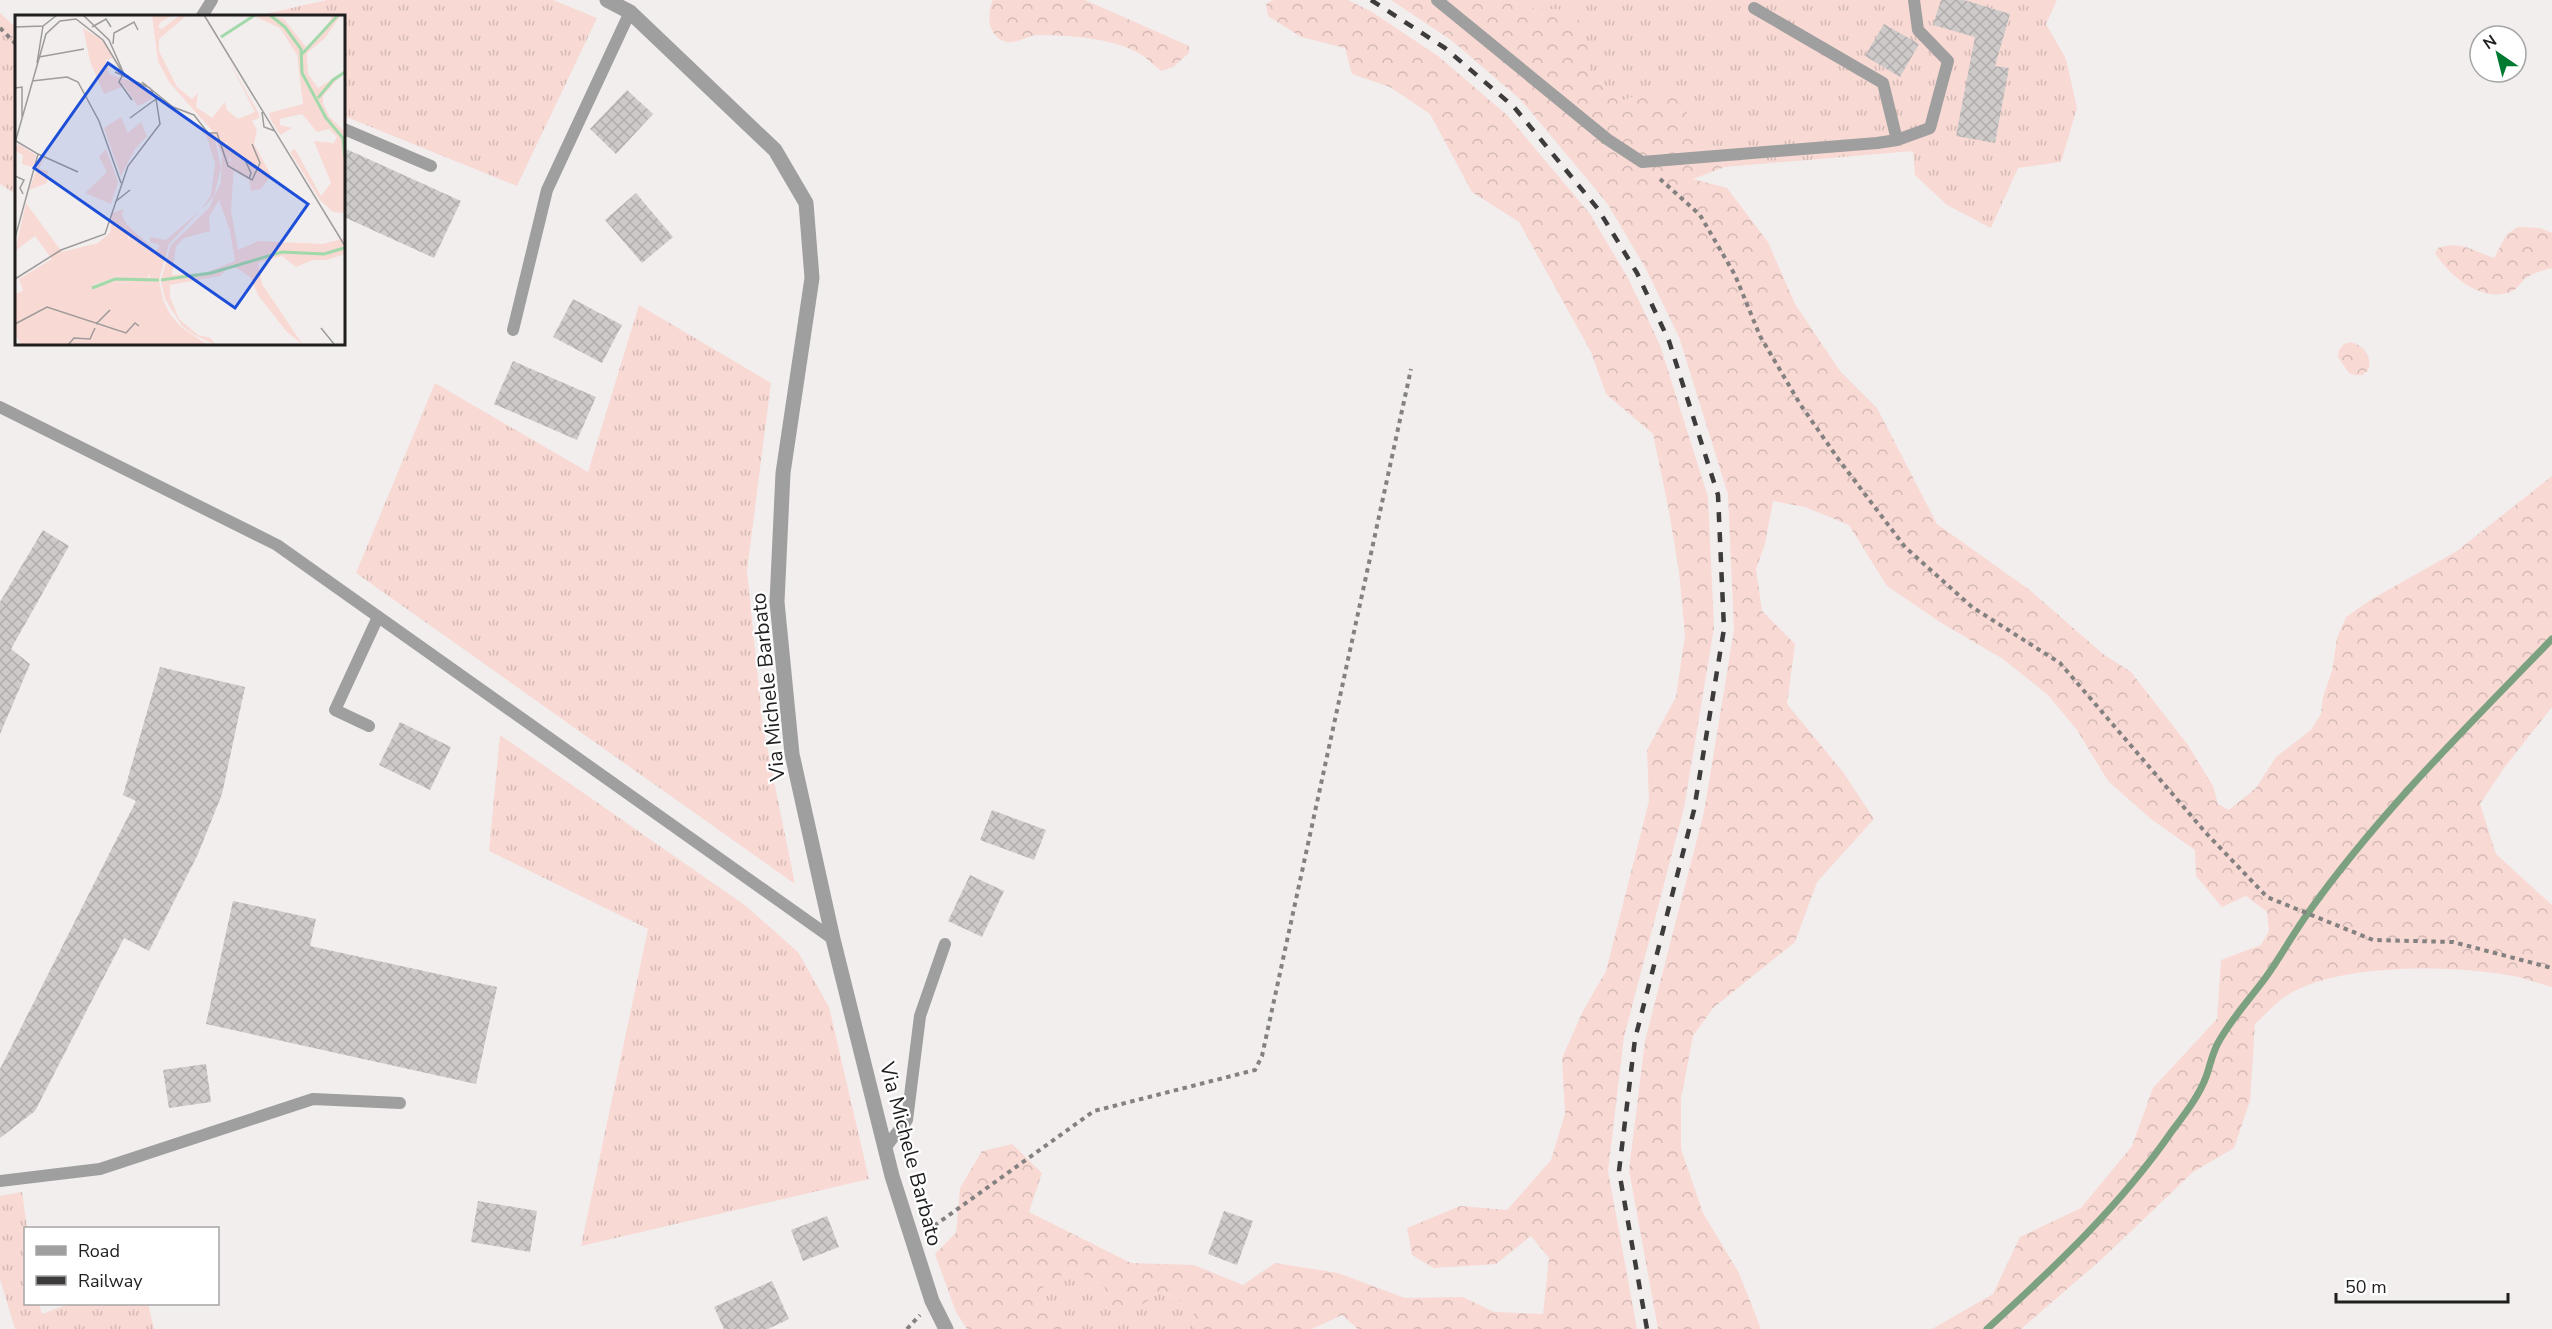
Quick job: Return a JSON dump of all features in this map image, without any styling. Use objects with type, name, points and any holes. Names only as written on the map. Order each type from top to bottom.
[{"type":"street","name":"Via Michele Barbato","points":[[607,0],[630,12],[775,150],[806,203],[812,278],[783,473],[777,602],[792,754],[833,939],[885,1148],[912,1242],[932,1301],[946,1329]]},
{"type":"lane","points":[[203,15],[212,0]]},
{"type":"lane","points":[[1437,0],[1607,139],[1642,162],[1877,143],[1897,140],[1930,128],[1948,61],[1918,30],[1914,0]]},
{"type":"lane","points":[[1754,8],[1883,82],[1897,140]]},
{"type":"lane","points":[[513,330],[547,190],[630,12]]},
{"type":"lane","points":[[345,129],[431,166]]},
{"type":"lane","points":[[0,407],[278,545],[833,939]]},
{"type":"lane","points":[[369,726],[335,710],[378,617]]},
{"type":"lane","points":[[885,1148],[907,1120],[920,1016],[945,944]]},
{"type":"lane","points":[[0,1181],[100,1169],[313,1099],[400,1103]]},
{"type":"path","points":[[0,28],[15,43]]},
{"type":"path","points":[[1642,162],[1700,215],[1735,275],[1760,336],[1800,404],[1905,547],[1972,607],[2060,663],[2206,833],[2267,897],[2373,940],[2453,942],[2552,968]]},
{"type":"path","points":[[912,1242],[1094,1111],[1255,1070],[1262,1056],[1411,369]]},
{"type":"green space","points":[[327,0],[553,0],[597,18],[517,186],[345,116],[345,15],[260,15]]},
{"type":"green space","points":[[993,0],[1085,0],[1189,46],[1189,53],[1173,67],[1161,71],[1133,50],[1107,41],[1038,35],[1007,42],[996,36],[990,25]]},
{"type":"green space","points":[[1273,0],[1348,0],[1372,12],[1438,56],[1507,115],[1590,214],[1628,278],[1660,345],[1708,497],[1714,628],[1684,808],[1624,1037],[1608,1171],[1637,1329],[1358,1329],[1342,1315],[1312,1329],[1195,1329],[1193,1309],[1162,1290],[1128,1315],[1112,1308],[1104,1286],[1072,1268],[1039,1290],[1066,1329],[967,1329],[956,1312],[935,1254],[956,1233],[960,1188],[982,1151],[1012,1144],[1042,1173],[1029,1212],[1131,1263],[1194,1265],[1243,1285],[1275,1263],[1338,1273],[1405,1298],[1463,1297],[1494,1312],[1543,1314],[1549,1258],[1531,1236],[1496,1264],[1434,1268],[1412,1255],[1407,1228],[1460,1206],[1507,1210],[1551,1160],[1565,1114],[1562,1058],[1583,1011],[1606,971],[1649,801],[1647,750],[1676,697],[1685,635],[1679,572],[1669,511],[1653,434],[1606,394],[1591,352],[1519,222],[1472,192],[1430,114],[1390,87],[1352,74],[1345,48],[1301,37],[1268,16],[1266,4]]},
{"type":"green space","points":[[1391,0],[1510,0],[1527,8],[1575,10],[1589,48],[1589,72],[1621,101],[1651,91],[1682,98],[1690,124],[1687,138],[1709,148],[1725,167],[1693,179],[1727,188],[1768,242],[1795,304],[1840,371],[1877,408],[1937,524],[2031,591],[2103,654],[2131,672],[2188,745],[2213,786],[2218,804],[2229,810],[2256,788],[2276,757],[2311,730],[2321,714],[2323,697],[2332,671],[2337,638],[2346,617],[2372,599],[2457,551],[2552,476],[2552,707],[2504,768],[2480,804],[2496,854],[2552,905],[2552,987],[2518,977],[2483,972],[2455,969],[2394,969],[2334,977],[2308,985],[2286,996],[2255,1024],[2250,1101],[2234,1148],[2193,1172],[2103,1258],[2021,1329],[1932,1329],[1993,1294],[2020,1237],[2081,1208],[2132,1146],[2153,1088],[2217,1019],[2221,960],[2261,945],[2269,931],[2267,912],[2246,896],[2222,907],[2196,876],[2195,850],[2151,819],[2108,781],[2077,730],[2048,695],[2003,659],[1943,624],[1887,586],[1849,525],[1805,507],[1773,501],[1765,544],[1756,569],[1762,611],[1795,644],[1787,704],[1843,772],[1874,819],[1817,882],[1795,942],[1713,1008],[1693,1036],[1681,1098],[1681,1149],[1703,1213],[1739,1273],[1761,1329],[1658,1329],[1629,1170],[1645,1041],[1704,812],[1734,630],[1728,494],[1679,337],[1646,269],[1607,203],[1521,100],[1451,40]]},
{"type":"green space","points":[[1510,0],[2057,0],[2046,24],[2066,59],[2077,108],[2061,162],[2018,168],[1991,228],[1947,205],[1915,175],[1913,151],[1725,167],[1709,148],[1687,138],[1651,91],[1621,101],[1589,72],[1589,48],[1545,10],[1527,8]]},
{"type":"green space","points":[[0,13],[15,27],[15,193],[0,184]]},
{"type":"green space","points":[[2518,227],[2540,228],[2552,233],[2552,268],[2529,276],[2513,291],[2490,294],[2468,286],[2449,271],[2435,253],[2438,248],[2453,245],[2466,247],[2494,258],[2507,234]]},
{"type":"green space","points":[[639,305],[771,383],[747,571],[763,727],[795,884],[356,573],[435,383],[588,472]]},
{"type":"green space","points":[[2350,342],[2359,345],[2368,357],[2368,370],[2364,374],[2349,373],[2338,357],[2339,350],[2344,344]]},
{"type":"green space","points":[[500,735],[746,906],[798,952],[829,1007],[869,1179],[581,1246],[648,929],[489,851]]},
{"type":"green space","points":[[22,1192],[27,1227],[24,1227],[24,1305],[39,1305],[42,1314],[66,1305],[148,1305],[154,1329],[15,1329],[0,1279],[0,1196]]},
{"type":"green space","points":[[1072,1268],[1104,1286],[1112,1308],[1161,1290],[1193,1309],[1195,1329],[1066,1329],[1039,1290]]},
{"type":"building","points":[[1941,0],[1964,0],[2010,14],[1995,66],[2009,68],[1995,143],[1956,136],[1975,37],[1933,25]]},
{"type":"building","points":[[1884,24],[1919,44],[1900,77],[1865,56]]},
{"type":"building","points":[[627,90],[653,114],[616,154],[590,129]]},
{"type":"building","points":[[345,148],[461,201],[434,258],[345,217]]},
{"type":"building","points":[[636,193],[673,237],[642,263],[605,220]]},
{"type":"building","points":[[573,299],[622,325],[602,363],[553,337]]},
{"type":"building","points":[[513,361],[596,397],[577,440],[494,404]]},
{"type":"building","points":[[43,530],[69,546],[11,649],[30,664],[0,734],[0,602]]},
{"type":"building","points":[[160,667],[245,687],[222,794],[198,854],[149,951],[124,938],[35,1111],[0,1138],[0,1069],[136,801],[123,795]]},
{"type":"building","points":[[400,722],[451,747],[430,790],[379,765]]},
{"type":"building","points":[[992,810],[1046,830],[1034,860],[980,840]]},
{"type":"building","points":[[970,875],[1004,891],[982,937],[948,921]]},
{"type":"building","points":[[233,901],[316,919],[310,946],[497,987],[476,1084],[206,1024]]},
{"type":"building","points":[[206,1064],[211,1102],[169,1108],[163,1070]]},
{"type":"building","points":[[478,1201],[537,1211],[530,1252],[471,1242]]},
{"type":"building","points":[[1224,1211],[1253,1221],[1237,1265],[1208,1254]]},
{"type":"building","points":[[827,1216],[839,1247],[803,1261],[791,1230]]},
{"type":"building","points":[[772,1281],[789,1319],[768,1329],[724,1329],[714,1307]]},
{"type":"waterway","points":[[1987,1329],[2062,1259],[2131,1185],[2195,1098],[2206,1077],[2216,1047],[2229,1026],[2266,977],[2335,876],[2425,771],[2552,639]]},
{"type":"railway","points":[[1371,0],[1445,48],[1514,107],[1598,209],[1637,273],[1669,341],[1718,495],[1724,629],[1694,810],[1635,1039],[1619,1171],[1647,1329]]}]
